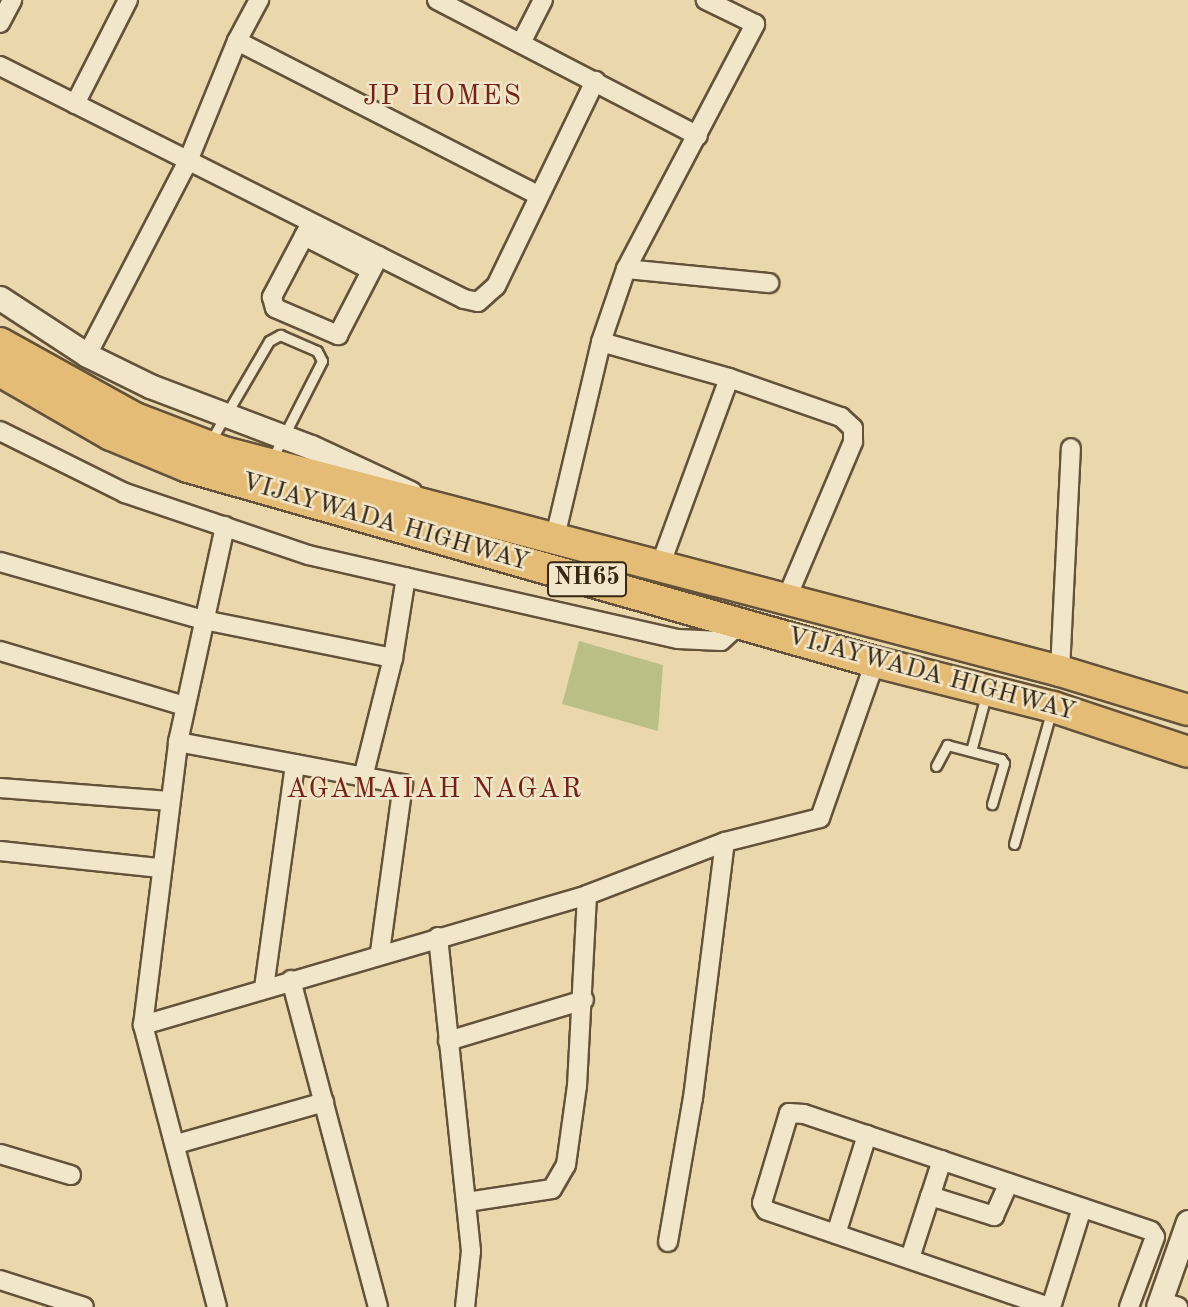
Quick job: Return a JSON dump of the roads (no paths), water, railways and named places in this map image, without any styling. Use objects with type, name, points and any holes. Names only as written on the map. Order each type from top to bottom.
[{"type":"highway","name":"VIJAYWADA HIGHWAY","points":[[0,343],[135,418],[208,446],[939,642],[1060,671],[1188,710]]},
{"type":"highway","name":"VIJAYWADA HIGHWAY","points":[[0,371],[111,435],[188,467],[875,662],[1053,706],[1188,752]]},
{"type":"highway","points":[[931,675],[939,642]]},
{"type":"street","points":[[0,23],[12,0]]},
{"type":"street","points":[[75,104],[128,0]]},
{"type":"street","points":[[87,355],[188,161],[237,41],[259,0]]},
{"type":"street","points":[[437,0],[698,136]]},
{"type":"street","points":[[521,43],[543,0]]},
{"type":"street","points":[[555,537],[601,341],[626,269],[755,24],[706,0]]},
{"type":"street","points":[[237,41],[538,195]]},
{"type":"street","points":[[0,66],[188,161],[308,229],[375,263],[478,302],[496,286],[595,81]]},
{"type":"street","points":[[308,229],[272,297],[275,308],[338,335],[375,263]]},
{"type":"street","points":[[626,269],[769,283]]},
{"type":"street","points":[[0,298],[87,355],[226,415],[372,473],[436,507]]},
{"type":"street","points":[[601,341],[729,378],[841,417],[853,428],[853,442],[786,600]]},
{"type":"street","points":[[660,566],[729,378]]},
{"type":"street","points":[[0,431],[125,493],[308,555],[678,639],[721,641],[741,623]]},
{"type":"street","points":[[1060,671],[1071,448]]},
{"type":"street","points":[[217,1307],[177,1144],[143,1025],[160,868],[178,742],[225,526]]},
{"type":"street","points":[[0,562],[204,620],[393,658]]},
{"type":"street","points":[[363,777],[393,658],[406,577]]},
{"type":"street","points":[[0,651],[184,706]]},
{"type":"street","points":[[143,1025],[380,952],[587,895],[725,842],[820,818],[875,662]]},
{"type":"street","points":[[178,742],[403,784],[380,952]]},
{"type":"street","points":[[264,988],[295,764]]},
{"type":"street","points":[[0,788],[170,801]]},
{"type":"street","points":[[668,1241],[693,1098],[725,842]]},
{"type":"street","points":[[0,851],[160,868]]},
{"type":"street","points":[[467,1202],[552,1189],[566,1165],[584,1000],[587,895]]},
{"type":"street","points":[[438,937],[471,1251],[465,1307]]},
{"type":"street","points":[[291,980],[378,1307]]},
{"type":"street","points":[[448,1041],[584,1000]]},
{"type":"street","points":[[177,1144],[324,1102]]},
{"type":"street","points":[[1082,1208],[1050,1307],[766,1210],[762,1203],[789,1113],[867,1135],[1082,1208],[1155,1237],[1129,1307]]},
{"type":"street","points":[[836,1234],[867,1135]]},
{"type":"street","points":[[0,1154],[71,1175]]},
{"type":"street","points":[[910,1258],[943,1160]]},
{"type":"street","points":[[930,1196],[994,1216],[1009,1183]]},
{"type":"street","points":[[1165,1305],[1188,1222]]},
{"type":"street","points":[[0,1280],[84,1307]]},
{"type":"lane","points":[[208,446],[269,341],[280,335],[317,351],[322,361],[270,464]]},
{"type":"lane","points":[[971,751],[987,690]]},
{"type":"lane","points":[[1014,844],[1053,706]]},
{"type":"lane","points":[[936,766],[943,746],[1004,761],[992,804]]},
{"type":"district","name":"JP HOMES","points":[[443,97]]},
{"type":"district","name":"AGAMAIAH NAGAR","points":[[435,790]]}]
